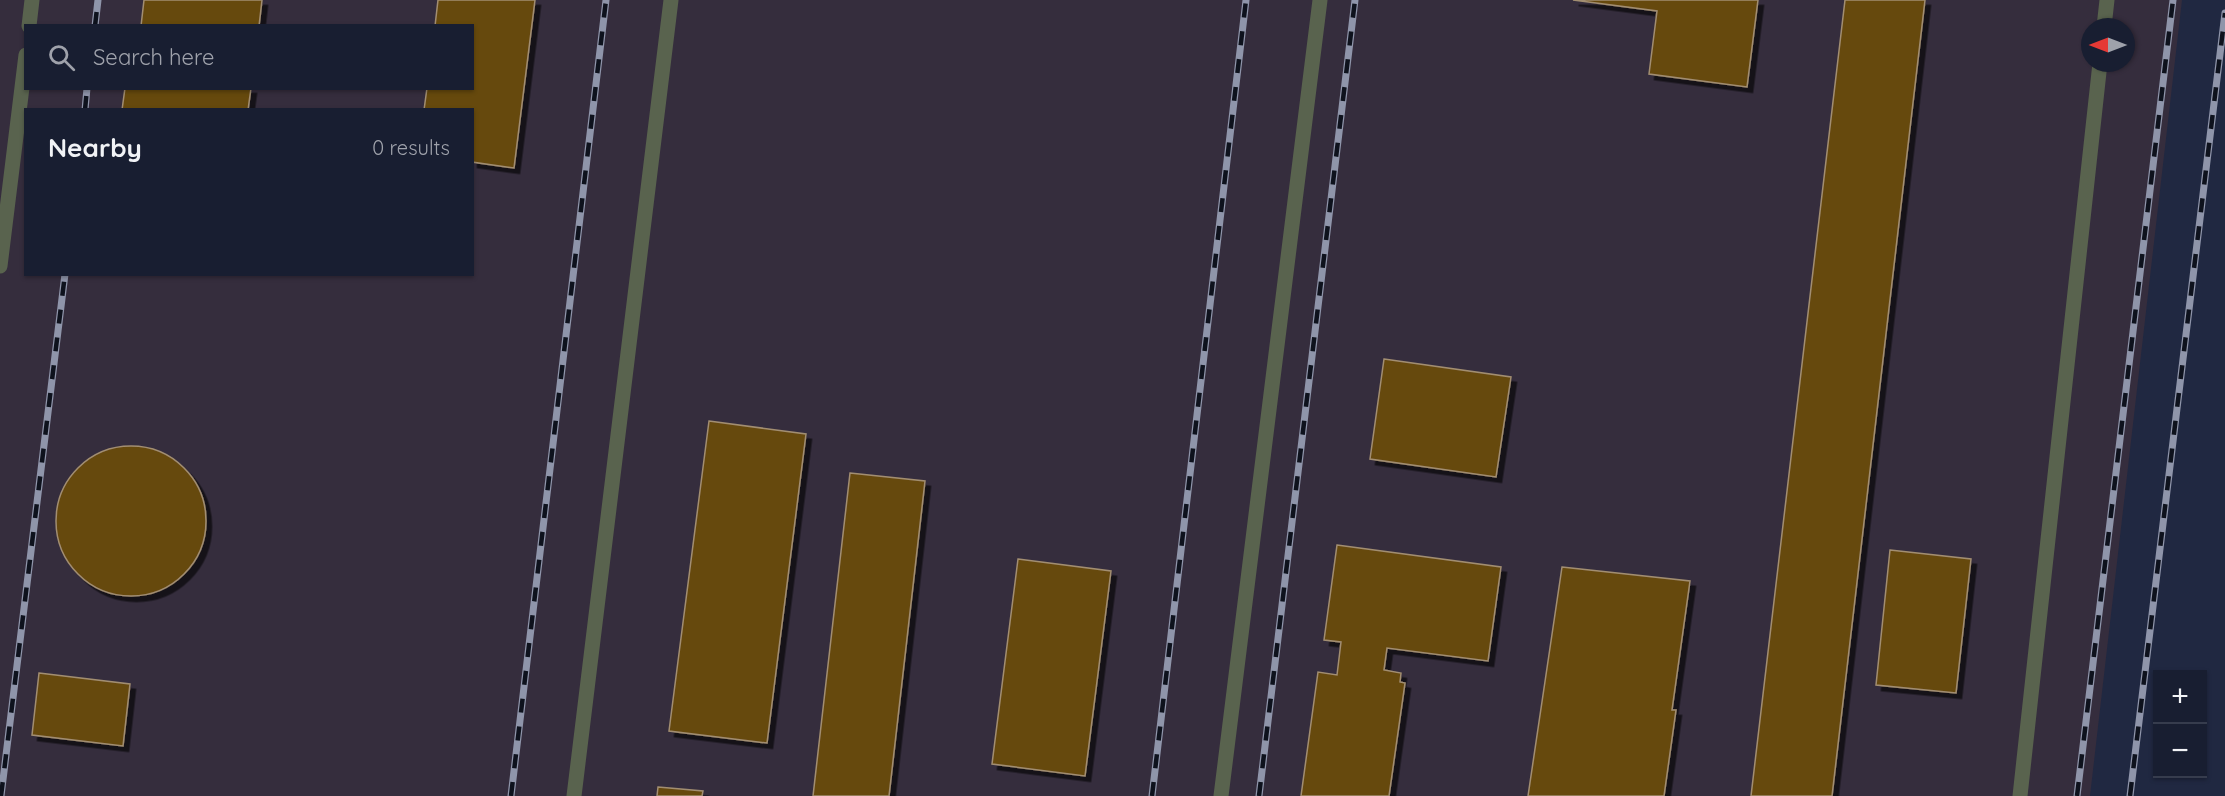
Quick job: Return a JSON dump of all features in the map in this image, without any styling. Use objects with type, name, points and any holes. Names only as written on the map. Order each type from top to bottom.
[{"type":"lane","points":[[29,24],[32,0]]},
{"type":"lane","points":[[574,796],[671,0]]},
{"type":"lane","points":[[1221,796],[1320,0]]},
{"type":"lane","points":[[2105,18],[2107,0]]},
{"type":"lane","points":[[0,267],[24,71]]},
{"type":"lane","points":[[2020,796],[2099,72]]},
{"type":"shaded area","points":[[0,0],[2182,0],[2090,796],[0,796]]},
{"type":"building","points":[[144,0],[262,0],[259,24],[141,24]]},
{"type":"building","points":[[438,0],[535,0],[514,168],[474,162],[474,108],[424,108],[427,90],[474,90],[474,24],[435,24]]},
{"type":"building","points":[[1573,0],[1758,0],[1747,87],[1649,74],[1657,11]]},
{"type":"building","points":[[1845,0],[1925,0],[1832,796],[1751,796]]},
{"type":"building","points":[[125,90],[251,90],[248,108],[122,108]]},
{"type":"building","points":[[1384,359],[1511,377],[1496,477],[1370,459]]},
{"type":"building","points":[[709,421],[806,434],[767,743],[669,731]]},
{"type":"building","points":[[131,446],[160,452],[184,468],[200,492],[206,521],[200,550],[184,574],[160,590],[131,596],[102,590],[78,574],[62,550],[56,521],[62,492],[78,468],[102,452]]},
{"type":"building","points":[[850,473],[925,481],[889,796],[813,796]]},
{"type":"building","points":[[1337,545],[1501,567],[1488,661],[1387,648],[1384,670],[1401,673],[1400,682],[1405,683],[1389,796],[1301,796],[1318,672],[1337,675],[1341,642],[1324,640]]},
{"type":"building","points":[[1890,550],[1971,559],[1956,693],[1876,685]]},
{"type":"building","points":[[1018,559],[1111,571],[1085,776],[992,764]]},
{"type":"building","points":[[1562,567],[1690,581],[1672,710],[1676,710],[1664,796],[1528,796]]},
{"type":"building","points":[[39,673],[130,684],[123,746],[32,735]]},
{"type":"building","points":[[658,787],[703,791],[702,796],[657,796]]},
{"type":"railway","points":[[95,24],[98,0]]},
{"type":"railway","points":[[511,796],[606,0]]},
{"type":"railway","points":[[1152,796],[1246,0]]},
{"type":"railway","points":[[1259,796],[1355,0]]},
{"type":"railway","points":[[2077,796],[2173,0]]},
{"type":"railway","points":[[2130,796],[2225,13]]},
{"type":"railway","points":[[85,108],[87,90]]},
{"type":"railway","points":[[1,796],[65,276]]}]
